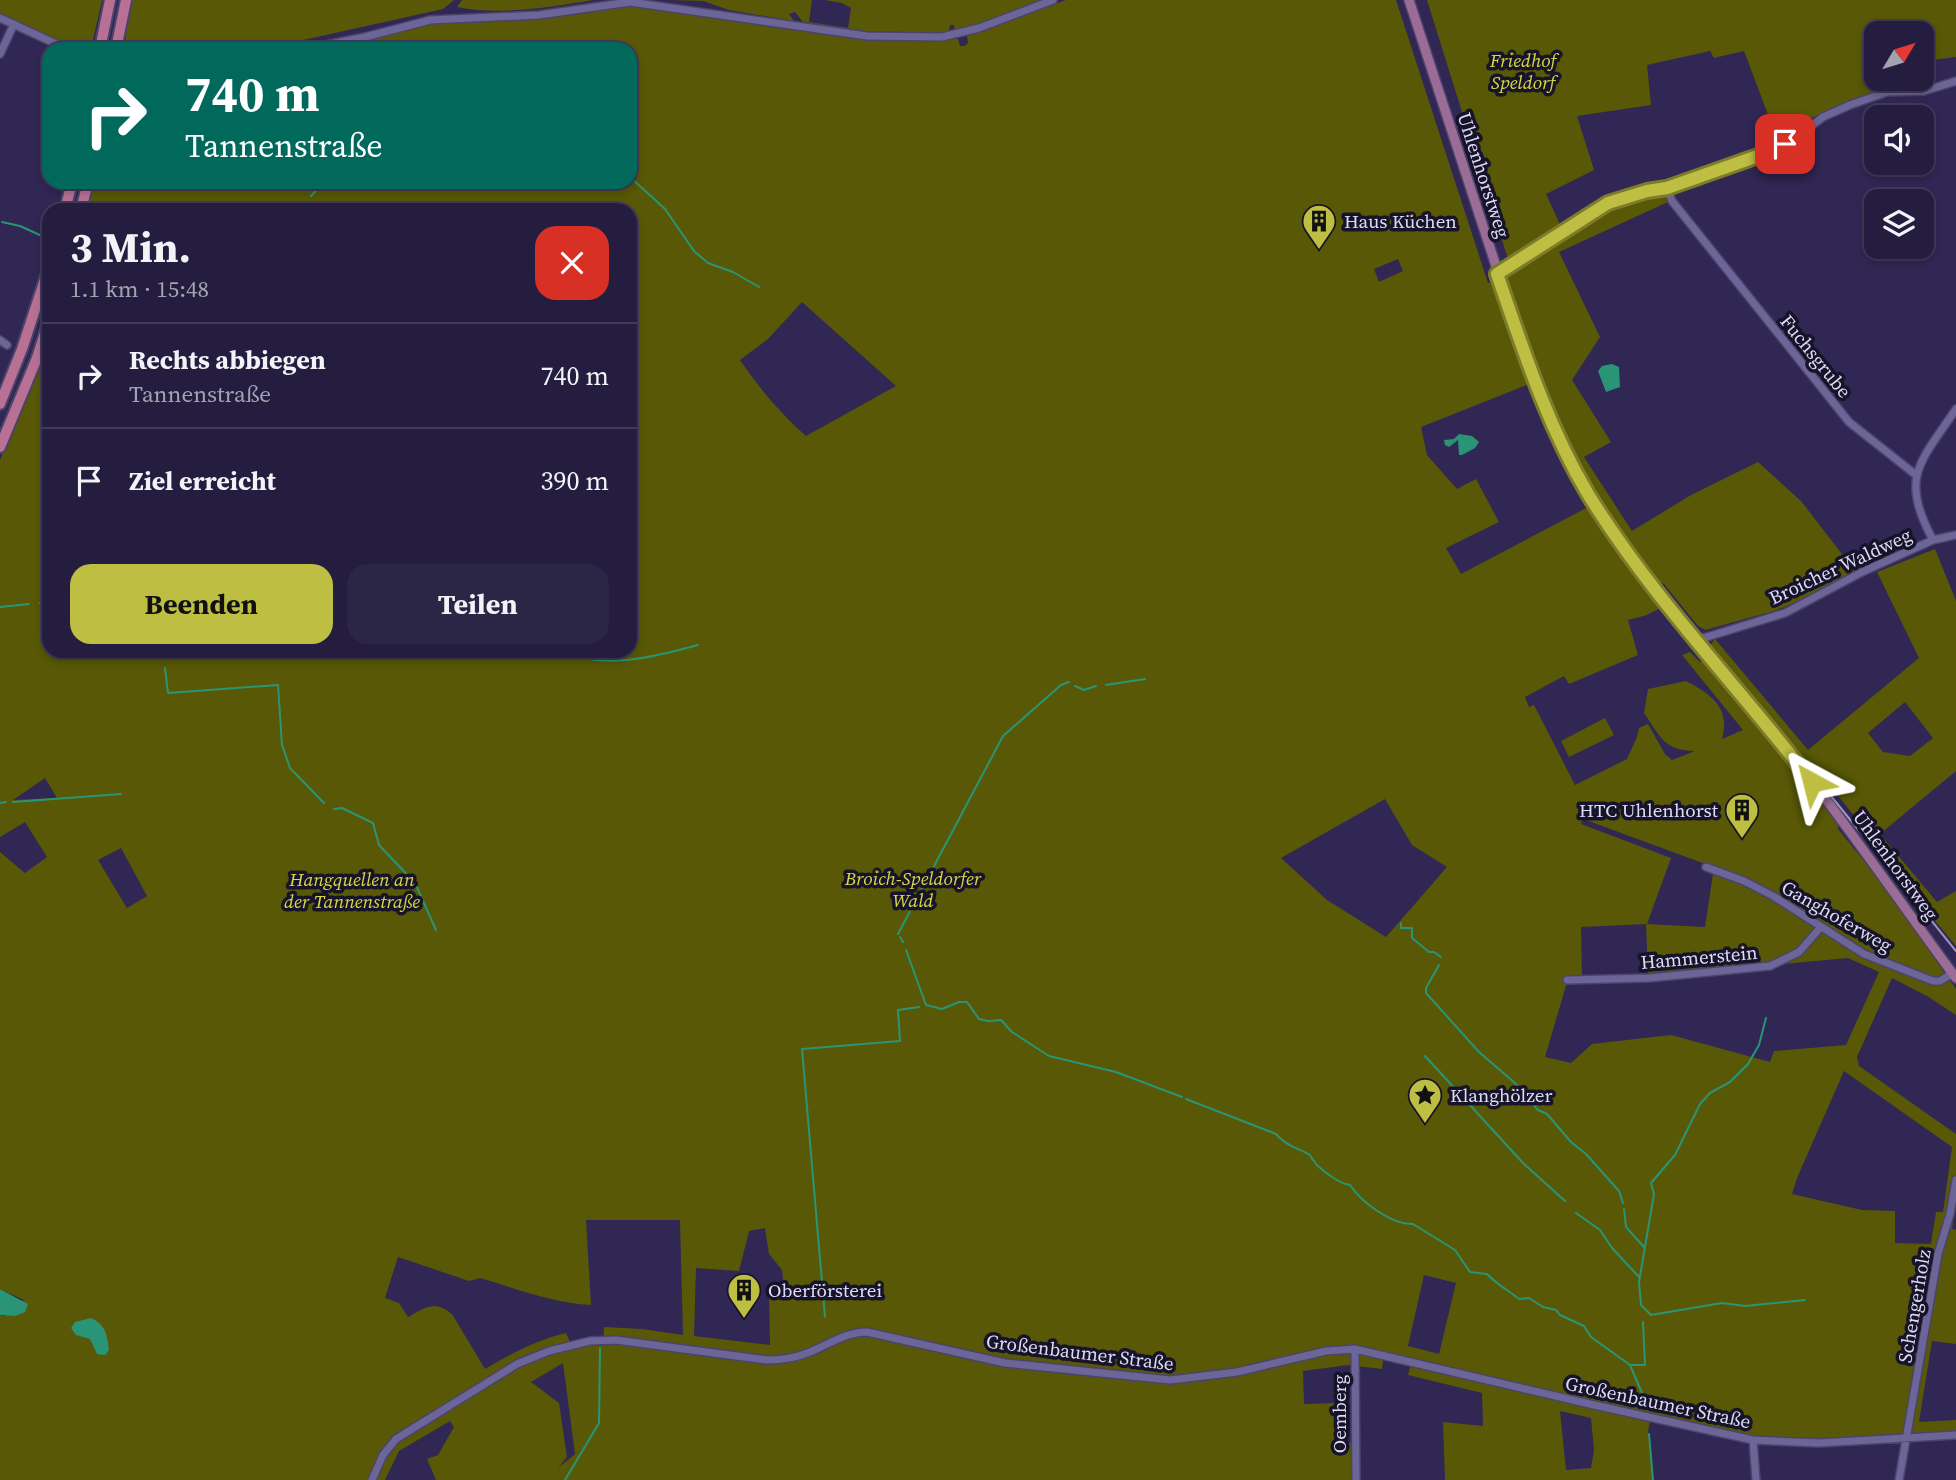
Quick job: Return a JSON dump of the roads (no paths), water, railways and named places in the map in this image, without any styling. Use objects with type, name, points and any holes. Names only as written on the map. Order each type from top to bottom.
[{"type":"highway","points":[[101,42],[110,0]]},
{"type":"highway","points":[[117,42],[126,0]]},
{"type":"highway","points":[[0,404],[42,288]]},
{"type":"highway","points":[[0,447],[42,342]]},
{"type":"main road","name":"Uhlenhorstweg","points":[[1409,0],[1530,370],[1567,456],[1622,545],[1796,761],[1860,844],[1954,975]]},
{"type":"street","points":[[340,42],[430,20],[539,15],[630,2],[867,36],[942,37],[979,28],[1053,0]]},
{"type":"street","points":[[0,18],[52,42]]},
{"type":"street","points":[[0,54],[14,24]]},
{"type":"street","points":[[1497,274],[1608,203],[1667,188],[1772,151],[1823,117],[1887,92],[1924,91],[1956,81]]},
{"type":"street","name":"Fuchsgrube","points":[[1667,188],[1672,201],[1849,422],[1916,475]]},
{"type":"street","points":[[1933,540],[1920,516],[1916,475],[1922,460],[1956,409]]},
{"type":"street","name":"Broicher Waldweg","points":[[1697,640],[1785,613],[1862,572],[1933,540],[1956,535]]},
{"type":"street","name":"Ganghoferweg","points":[[1706,867],[1744,881],[1773,896],[1872,958],[1933,981],[1954,975]]},
{"type":"street","name":"Hammerstein","points":[[1567,980],[1649,978],[1770,966],[1799,952],[1821,928]]},
{"type":"street","name":"Schengerholz","points":[[1899,1480],[1938,1254],[1950,1214],[1956,1180]]},
{"type":"street","name":"Großenbaumer Straße","points":[[372,1480],[389,1446],[409,1430],[517,1364],[549,1351],[590,1340],[627,1341],[780,1360],[807,1353],[855,1332],[867,1332],[1005,1363],[1170,1380],[1237,1372],[1326,1351],[1355,1349],[1753,1440],[1819,1443],[1956,1435]]},
{"type":"street","name":"Oemberg","points":[[1355,1349],[1356,1480]]},
{"type":"street","points":[[1753,1440],[1756,1480]]},
{"type":"waterway","points":[[637,183],[665,209],[694,251],[708,263],[733,272],[759,287]]},
{"type":"waterway","points":[[311,196],[318,189]]},
{"type":"waterway","points":[[2,222],[20,226],[42,236]]},
{"type":"waterway","points":[[0,607],[29,604]]},
{"type":"waterway","points":[[583,658],[609,661],[644,658],[698,645]]},
{"type":"waterway","points":[[165,668],[168,693],[278,685],[282,745],[290,768],[324,803]]},
{"type":"waterway","points":[[1106,685],[1145,679]]},
{"type":"waterway","points":[[898,934],[1003,736],[1061,685],[1069,682]]},
{"type":"waterway","points":[[1075,686],[1084,690],[1096,686]]},
{"type":"waterway","points":[[13,802],[121,794]]},
{"type":"waterway","points":[[0,803],[6,802]]},
{"type":"waterway","points":[[334,809],[342,808],[373,823],[379,845],[415,883],[436,930]]},
{"type":"waterway","points":[[1401,923],[1401,928],[1412,928],[1412,938],[1429,952],[1441,957]]},
{"type":"waterway","points":[[900,937],[903,942]]},
{"type":"waterway","points":[[906,950],[926,1005],[942,1009],[959,1002],[967,1002],[979,1019],[1001,1020],[1012,1032],[1049,1056],[1116,1072],[1182,1097]]},
{"type":"waterway","points":[[1439,965],[1426,988],[1426,993],[1479,1052],[1515,1083],[1538,1110],[1547,1114],[1571,1142],[1586,1154],[1619,1191],[1623,1203]]},
{"type":"waterway","points":[[825,1317],[802,1049],[900,1041],[898,1010],[919,1007]]},
{"type":"waterway","points":[[1766,1018],[1759,1045],[1748,1064],[1730,1082],[1710,1093],[1700,1104],[1675,1155],[1651,1183],[1654,1194],[1639,1282],[1641,1305],[1651,1315],[1722,1303],[1745,1306],[1805,1300]]},
{"type":"waterway","points":[[1425,1056],[1523,1163],[1565,1201]]},
{"type":"waterway","points":[[1186,1099],[1276,1134],[1288,1144],[1310,1155],[1317,1165],[1332,1177],[1350,1185],[1387,1217],[1413,1224],[1455,1250],[1470,1272],[1487,1274],[1519,1299],[1529,1298],[1584,1326],[1591,1337],[1630,1365],[1645,1400]]},
{"type":"waterway","points":[[1624,1209],[1626,1227],[1644,1247]]},
{"type":"waterway","points":[[1576,1213],[1600,1230],[1612,1248],[1640,1278]]},
{"type":"waterway","points":[[1630,1365],[1645,1365],[1643,1322]]},
{"type":"waterway","points":[[565,1480],[599,1423],[600,1348]]},
{"type":"waterway","points":[[1649,1434],[1653,1480]]},
{"type":"tram line","points":[[1827,791],[1956,951]]},
{"type":"place","name":"Haus Küchen","points":[[1319,251]]},
{"type":"place","name":"HTC Uhlenhorst","points":[[1742,840]]},
{"type":"place","name":"Klanghölzer","points":[[1425,1125]]},
{"type":"place","name":"Oberförsterei","points":[[744,1320]]},
{"type":"park label","name":"Friedhof Speldorf","points":[[1523,71]]},
{"type":"park label","name":"Broich-Speldorfer Wald","points":[[913,889]]},
{"type":"park label","name":"Hangquellen an der Tannenstraße","points":[[352,890]]}]
